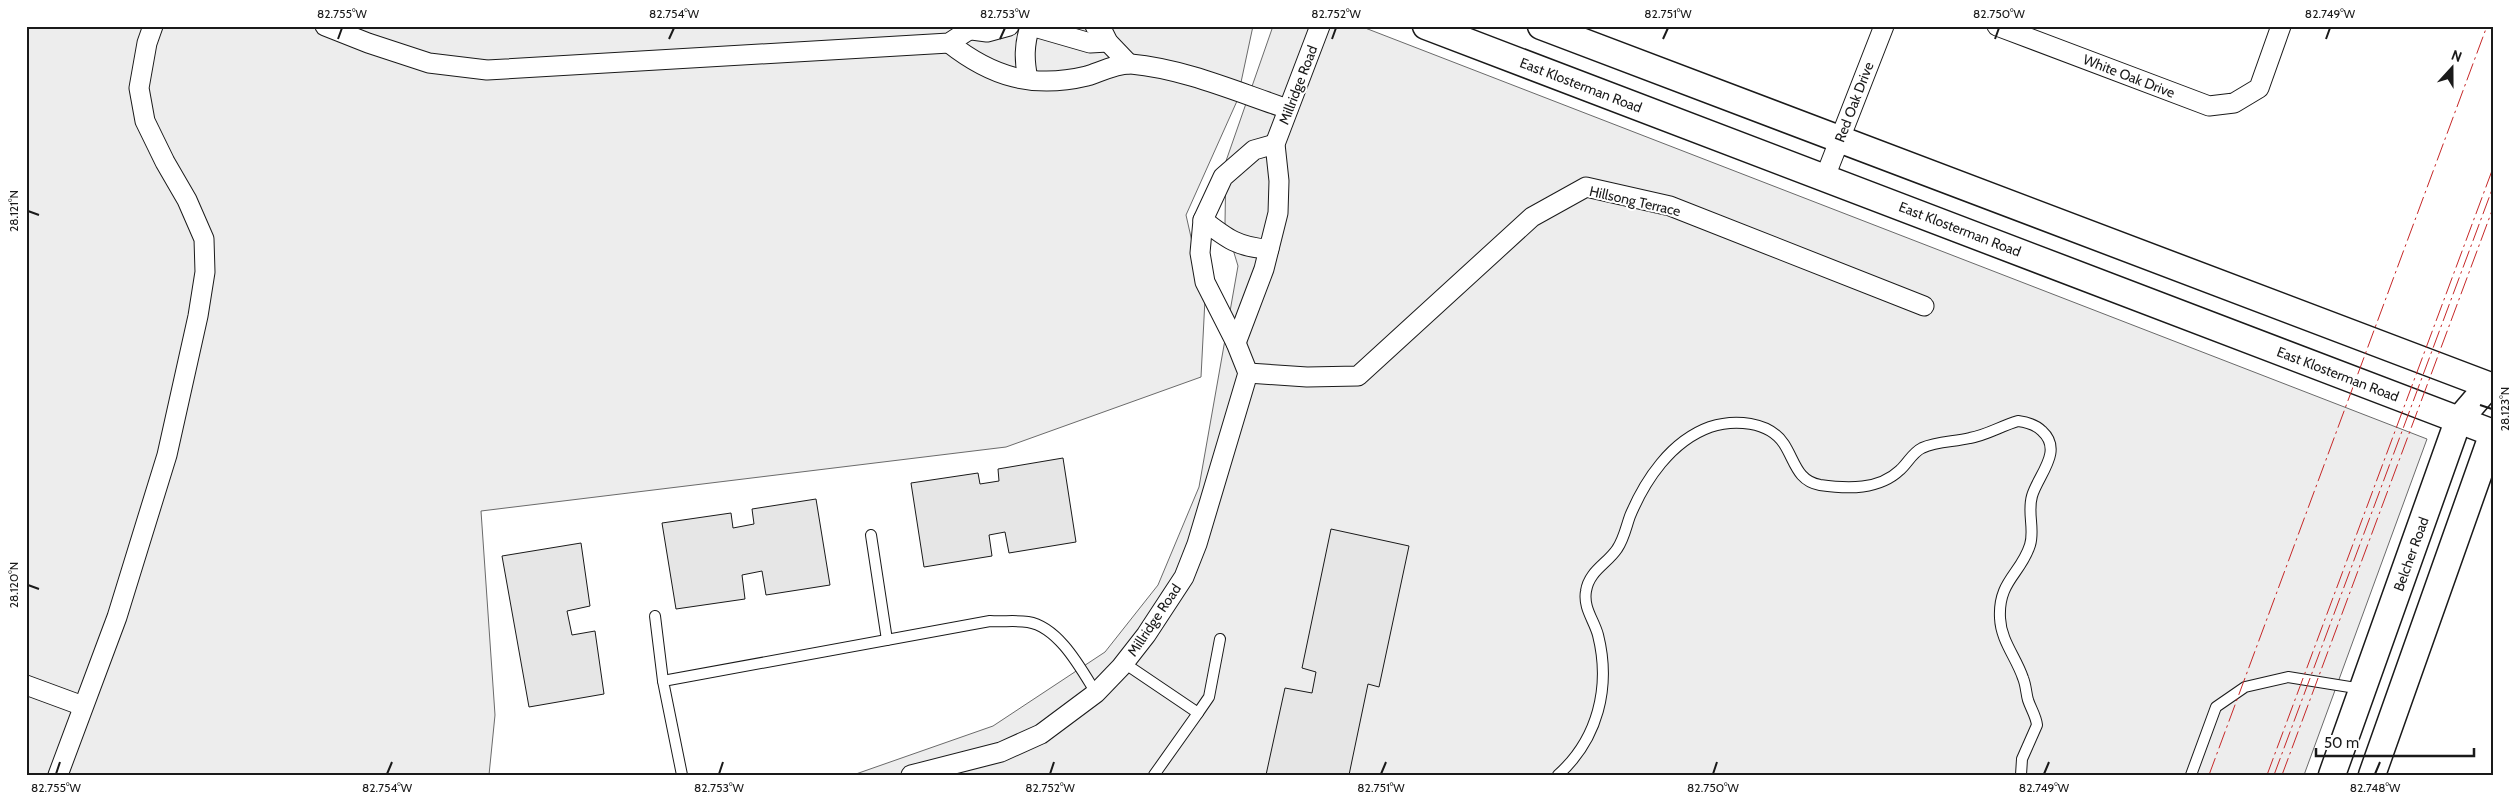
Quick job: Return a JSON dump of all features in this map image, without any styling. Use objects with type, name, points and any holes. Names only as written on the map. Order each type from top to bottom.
[{"type":"main road","name":"East Klosterman Road","points":[[1426,26],[2493,433]]},
{"type":"main road","points":[[1541,26],[2491,386],[2493,433],[2372,775]]},
{"type":"main road","name":"Belcher Road","points":[[2332,775],[2458,421],[2491,386]]},
{"type":"street","points":[[58,775],[116,617],[167,455],[198,316],[205,272],[204,239],[187,200],[165,162],[145,121],[139,88],[147,43],[153,26]]},
{"type":"street","points":[[325,26],[368,43],[429,63],[487,70],[949,43],[973,28],[987,32],[1008,26]]},
{"type":"street","points":[[1028,79],[1025,62],[1025,41],[1030,26],[1090,43],[1108,42]]},
{"type":"street","points":[[1095,26],[1102,30],[1108,42],[1129,64]]},
{"type":"street","name":"Millridge Road","points":[[1236,343],[1264,269],[1278,213],[1279,181],[1275,144],[1320,26]]},
{"type":"street","name":"Red Oak Drive","points":[[1825,177],[1884,26]]},
{"type":"street","name":"White Oak Drive","points":[[1997,26],[2209,106],[2234,103],[2259,88],[2281,26]]},
{"type":"street","points":[[949,43],[972,61],[1007,77],[1043,81],[1085,76],[1129,64],[1183,74],[1288,109]]},
{"type":"street","points":[[1248,373],[1236,343],[1205,282],[1200,253],[1203,220],[1223,178],[1254,150],[1275,144]]},
{"type":"street","name":"Hillsong Terrace","points":[[1248,373],[1307,377],[1358,376],[1532,218],[1586,187],[1670,206],[1924,306]]},
{"type":"street","points":[[1203,220],[1231,241],[1251,248],[1269,249]]},
{"type":"street","name":"Millridge Road","points":[[911,775],[1001,752],[1041,734],[1096,692],[1124,663],[1184,577],[1197,544],[1248,373]]},
{"type":"street","points":[[26,685],[83,706]]},
{"type":"lane","points":[[1558,775],[1582,747],[1592,731],[1601,705],[1604,672],[1602,650],[1597,631],[1587,608],[1586,591],[1592,576],[1600,565],[1617,549],[1638,498],[1649,480],[1667,456],[1689,438],[1699,432],[1733,422],[1762,427],[1771,431],[1784,444],[1803,478],[1819,484],[1860,487],[1884,482],[1892,477],[1921,448],[1933,444],[1972,438],[2018,421],[2039,428],[2044,432],[2051,447],[2047,465],[2035,487],[2029,509],[2032,534],[2030,545],[2006,584],[2000,604],[2000,619],[2004,639],[2023,678],[2038,725],[2022,759],[2021,775]]},
{"type":"lane","points":[[871,535],[888,640]]},
{"type":"lane","points":[[655,616],[663,681],[682,775]]},
{"type":"lane","points":[[663,681],[990,621],[1030,622],[1045,630],[1068,649],[1096,692]]},
{"type":"lane","points":[[1154,775],[1209,697],[1220,639]]},
{"type":"lane","points":[[1124,663],[1198,713]]},
{"type":"lane","points":[[2191,775],[2216,707],[2245,687],[2288,677],[2363,689]]},
{"type":"shaded area","points":[[26,26],[1253,26],[1237,101],[1186,215],[1205,299],[1201,377],[1006,447],[481,511],[495,715],[489,775],[26,775]]},
{"type":"shaded area","points":[[1273,26],[1360,26],[2427,439],[2304,775],[853,775],[993,726],[1105,652],[1158,585],[1199,487],[1238,266],[1225,223],[1226,161]]},
{"type":"building","points":[[1063,458],[1076,542],[1009,553],[1005,532],[989,535],[992,556],[924,567],[911,483],[978,473],[980,484],[999,481],[998,469]]},
{"type":"building","points":[[816,499],[830,585],[766,595],[762,571],[742,575],[745,599],[676,609],[662,523],[731,513],[733,528],[754,524],[752,509]]},
{"type":"building","points":[[1331,529],[1409,546],[1379,687],[1368,684],[1349,775],[1266,775],[1285,688],[1312,693],[1316,672],[1302,668]]},
{"type":"building","points":[[581,543],[590,606],[567,611],[572,635],[595,631],[604,694],[529,707],[502,556]]},
{"type":"power","points":[[2209,775],[2487,26]]},
{"type":"power","points":[[2267,775],[2493,168]]},
{"type":"power","points":[[2274,775],[2493,187]]},
{"type":"power","points":[[2282,775],[2493,208]]}]
